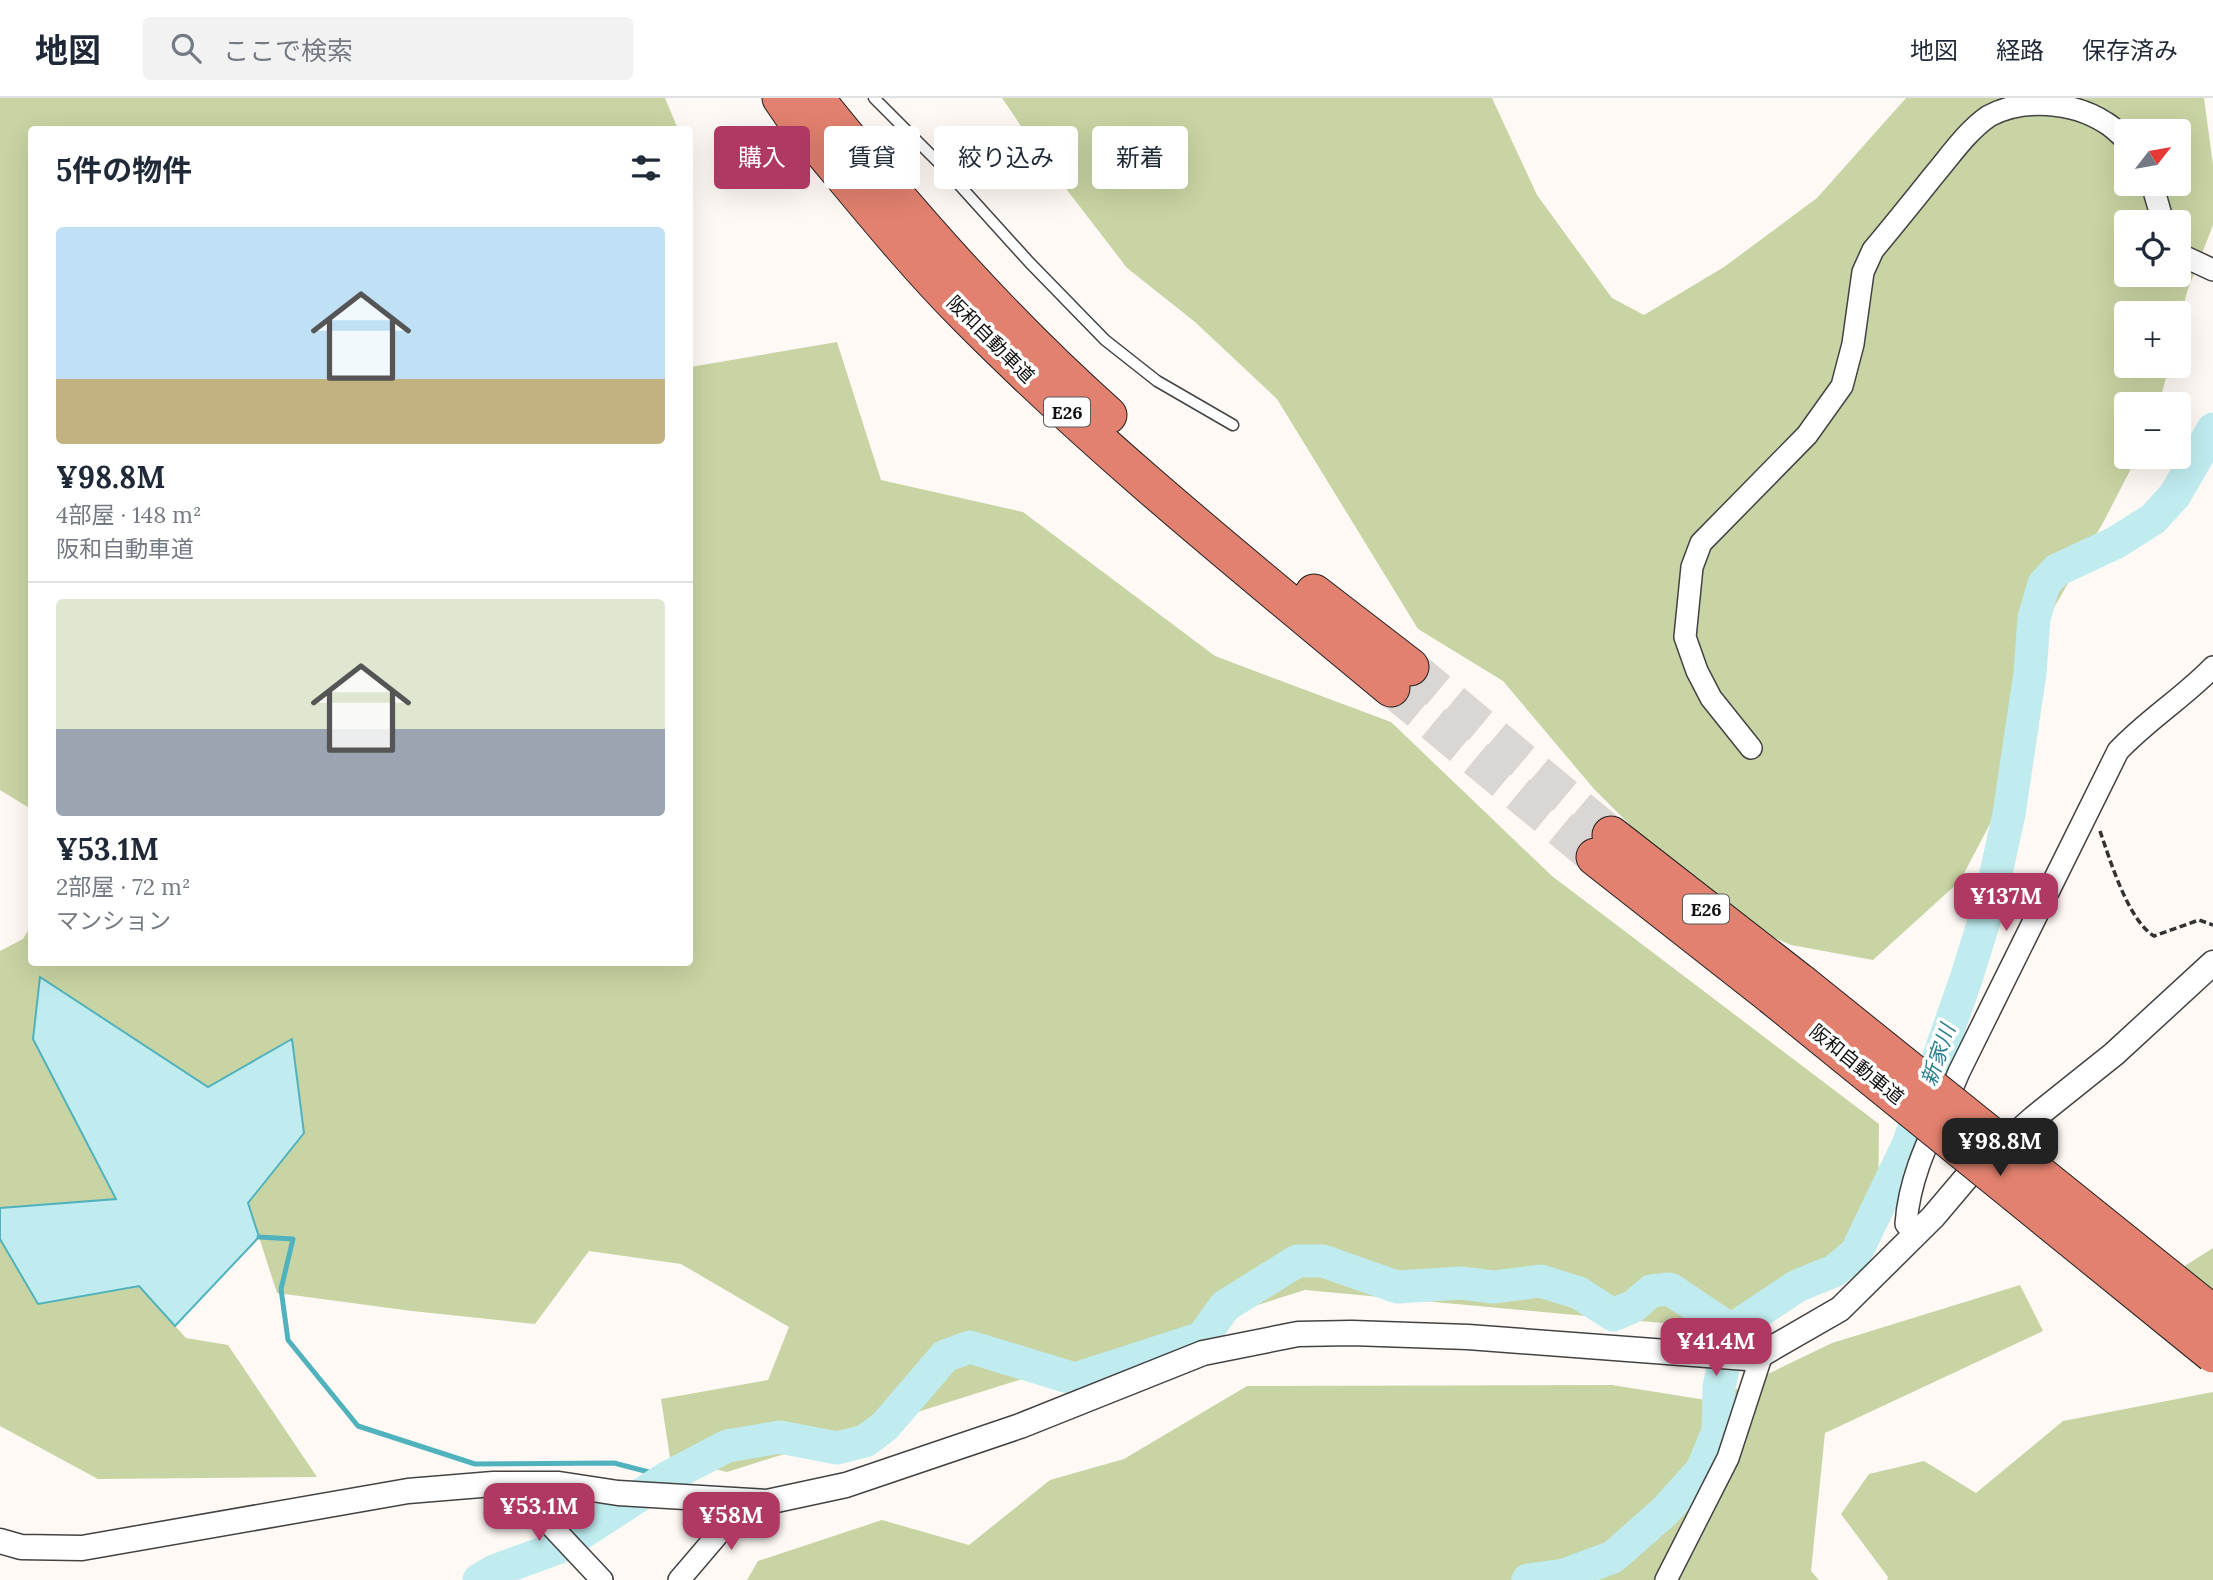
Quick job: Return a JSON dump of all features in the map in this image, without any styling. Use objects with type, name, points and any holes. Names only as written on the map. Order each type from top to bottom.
[{"type":"highway","name":"阪和自動車道","points":[[780,98],[941,290],[1043,391],[1185,517],[1400,678],[1079,389],[1011,324],[855,148],[815,98]]},
{"type":"highway","name":"阪和自動車道","points":[[1603,846],[2213,1314]]},
{"type":"highway","name":"阪和自動車道","points":[[1786,989],[2213,1354]]},
{"type":"street","points":[[1751,748],[1711,698],[1697,671],[1685,637],[1692,567],[1701,543],[1807,435],[1842,386],[1853,344],[1863,272],[1873,250],[1967,136],[1989,116],[2011,104],[2035,102],[2065,106],[2106,123],[2114,130]]},
{"type":"street","points":[[2191,260],[2211,269]]},
{"type":"street","points":[[1914,1234],[1906,1224],[1907,1206],[1912,1179],[1924,1147],[2118,751],[2138,729],[2191,690],[2213,667]]},
{"type":"street","points":[[679,1580],[732,1518],[767,1502],[858,1481],[1020,1426],[1203,1353],[1298,1334],[1352,1333],[1468,1337],[1755,1356],[1840,1309],[1933,1217],[1966,1178],[2034,1118],[2114,1054],[2213,963]]},
{"type":"street","points":[[1666,1580],[1728,1458],[1755,1356]]},
{"type":"street","points":[[0,1541],[21,1547],[82,1548],[408,1490],[493,1484],[559,1484],[632,1494],[767,1502]]},
{"type":"street","points":[[493,1484],[525,1499],[602,1580]]},
{"type":"lane","points":[[874,98],[1105,340],[1157,381],[1233,425]]},
{"type":"path","points":[[2092,806],[2116,877],[2144,930],[2154,936],[2199,920],[2213,925]]},
{"type":"green space","points":[[0,98],[665,98],[677,126],[28,126],[28,807],[0,790]]},
{"type":"green space","points":[[1002,98],[1492,98],[1537,195],[1612,298],[1644,315],[1724,267],[1817,198],[1906,98],[2204,98],[2213,165],[2213,225],[2191,282],[2191,210],[2114,210],[2114,287],[2189,287],[2185,301],[2114,301],[2114,378],[2166,378],[2162,392],[2114,392],[2114,469],[2131,469],[2029,651],[2025,757],[1960,881],[1873,960],[1791,945],[1718,913],[1594,789],[1503,681],[1418,629],[1277,399],[1195,322],[1127,268],[1066,189],[1078,189],[1078,126],[1021,126]]},
{"type":"green space","points":[[837,342],[881,480],[1023,512],[1215,656],[1391,722],[1552,876],[1879,1124],[1878,1222],[1727,1329],[1305,1290],[727,1472],[670,1458],[661,1399],[768,1380],[789,1327],[681,1264],[589,1251],[535,1324],[277,1293],[248,1203],[304,1133],[209,1088],[40,978],[33,1039],[117,1200],[0,1208],[0,951],[23,939],[28,931],[28,966],[693,966],[693,366]]},
{"type":"green space","points":[[0,1239],[38,1304],[139,1286],[186,1338],[228,1345],[317,1477],[98,1479],[0,1426]]},
{"type":"green space","points":[[2213,1248],[2213,1323],[2158,1283]]},
{"type":"green space","points":[[2020,1285],[2043,1331],[1825,1433],[1811,1571],[1819,1580],[747,1580],[758,1561],[882,1520],[969,1545],[1050,1480],[1124,1459],[1247,1386],[1612,1385],[1712,1401],[1832,1343]]},
{"type":"green space","points":[[2213,1392],[2213,1580],[1887,1580],[1888,1577],[1841,1514],[1869,1474],[1924,1461],[1976,1493],[2063,1421]]},
{"type":"water","points":[[40,977],[208,1087],[292,1039],[304,1133],[248,1203],[259,1237],[175,1326],[139,1286],[38,1304],[0,1239],[0,1208],[116,1199],[33,1039]]},
{"type":"waterway","name":"新家川","points":[[1528,1580],[1564,1575],[1613,1557],[1664,1512],[1702,1470],[1718,1431],[1719,1387],[1731,1330],[1797,1286],[1834,1271],[1856,1253],[1908,1145],[1989,905],[2009,814],[2030,673],[2034,618],[2044,584],[2057,570],[2115,543],[2153,519],[2175,495],[2213,429]]},
{"type":"waterway","points":[[259,1237],[293,1239],[281,1289],[288,1340],[358,1426],[475,1464],[614,1463],[668,1477]]},
{"type":"waterway","points":[[479,1580],[494,1571],[560,1547],[668,1477],[727,1446],[780,1437],[837,1448],[865,1441],[885,1426],[945,1356],[970,1347],[1075,1379],[1202,1338],[1225,1306],[1297,1261],[1323,1261],[1397,1287],[1461,1283],[1494,1287],[1541,1281],[1579,1293],[1613,1315],[1634,1306],[1651,1291],[1670,1289],[1731,1330]]},
{"type":"tunnel","points":[[1410,667],[1611,835]]},
{"type":"tunnel","points":[[1391,688],[1595,857]]}]
